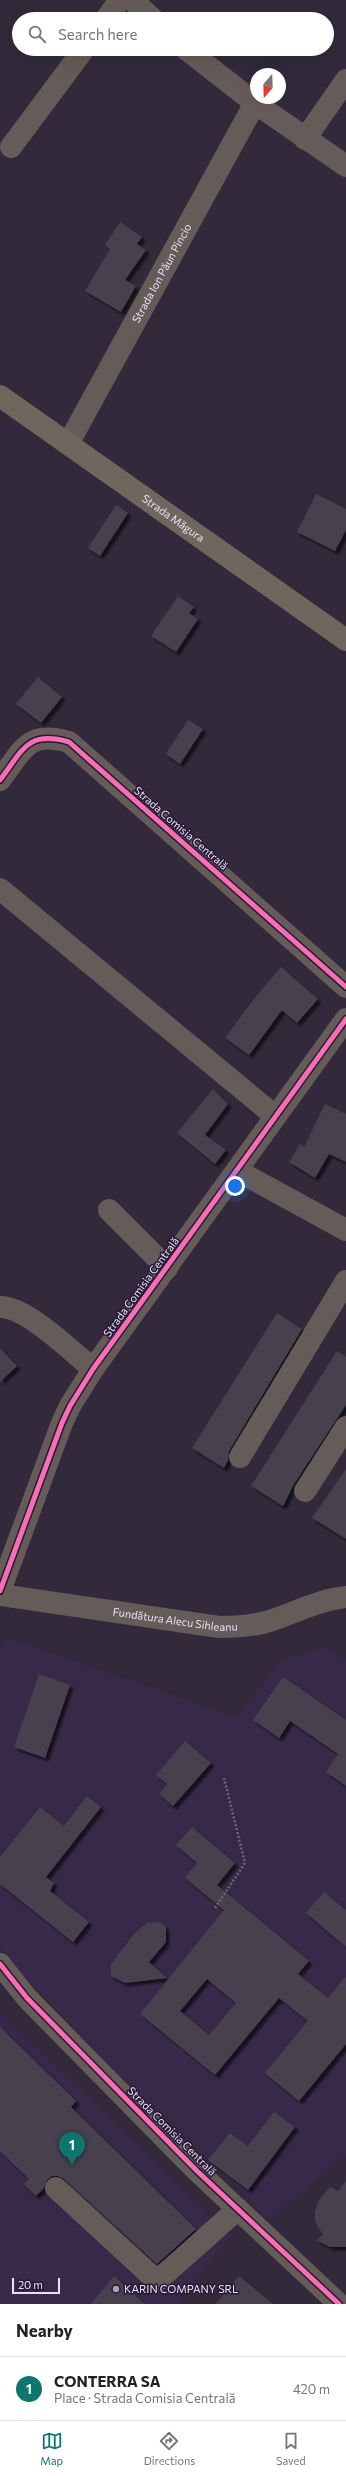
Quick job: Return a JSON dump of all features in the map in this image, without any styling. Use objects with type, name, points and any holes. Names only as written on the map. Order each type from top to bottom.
[{"type":"main road","name":"Strada Măgura","points":[[0,396],[346,640]]},
{"type":"street","points":[[111,12],[120,0]]},
{"type":"street","points":[[132,0],[145,12]]},
{"type":"street","points":[[11,148],[79,56]]},
{"type":"street","points":[[195,56],[250,100]]},
{"type":"street","points":[[305,139],[346,80]]},
{"type":"street","points":[[255,104],[346,166]]},
{"type":"street","name":"Strada Ion Păun Pincio","points":[[68,444],[255,104]]},
{"type":"street","name":"Strada Comisia Centrală","points":[[0,780],[26,746],[39,738],[51,737],[69,742],[346,987]]},
{"type":"street","points":[[0,889],[275,1116]]},
{"type":"street","name":"Strada Comisia Centrală","points":[[0,1591],[62,1423],[70,1406],[93,1369],[346,1020]]},
{"type":"street","points":[[238,1171],[346,1230]]},
{"type":"street","points":[[109,1210],[167,1268]]},
{"type":"street","points":[[240,1457],[346,1281]]},
{"type":"street","points":[[0,1307],[10,1306],[24,1313],[93,1369]]},
{"type":"street","points":[[305,1491],[346,1427]]},
{"type":"street","name":"Fundătura Alecu Sihleanu","points":[[0,1595],[219,1627],[245,1626],[266,1622],[328,1599],[346,1597]]},
{"type":"street","name":"Strada Comisia Centrală","points":[[0,1964],[27,1998],[238,2209],[341,2299]]},
{"type":"street","points":[[56,2188],[157,2281],[238,2209]]},
{"type":"path","points":[[214,1908],[245,1863],[224,1778]]},
{"type":"shaded area","points":[[6,1637],[236,1717],[281,1661],[325,1647],[346,1660],[346,2154],[271,2220],[120,2076],[10,1962],[0,1945],[0,1655]]},
{"type":"shaded area","points":[[0,2012],[231,2236],[176,2304],[0,2304]]},
{"type":"building","points":[[120,222],[142,237],[137,244],[146,250],[125,280],[136,286],[121,312],[85,291],[110,249],[105,245]]},
{"type":"building","points":[[316,494],[346,509],[346,530],[335,551],[297,532]]},
{"type":"building","points":[[116,505],[128,513],[100,556],[88,548]]},
{"type":"building","points":[[178,596],[194,607],[189,613],[198,619],[176,652],[151,636]]},
{"type":"building","points":[[38,677],[62,697],[41,723],[16,704]]},
{"type":"building","points":[[188,720],[203,729],[180,764],[166,754]]},
{"type":"building","points":[[281,967],[318,999],[297,1023],[282,1010],[249,1055],[225,1038],[254,999]]},
{"type":"building","points":[[213,1089],[228,1104],[205,1135],[226,1150],[215,1164],[177,1133]]},
{"type":"building","points":[[325,1104],[346,1114],[346,1162],[329,1154],[315,1178],[289,1162],[300,1144],[304,1147]]},
{"type":"building","points":[[277,1313],[302,1329],[229,1451],[228,1460],[224,1468],[192,1448]]},
{"type":"building","points":[[0,1348],[17,1366],[0,1382]]},
{"type":"building","points":[[337,1351],[346,1357],[346,1405],[294,1484],[283,1506],[251,1486]]},
{"type":"building","points":[[346,1469],[346,1539],[312,1518]]},
{"type":"building","points":[[39,1674],[70,1685],[45,1758],[14,1747]]},
{"type":"building","points":[[283,1677],[346,1720],[346,1786],[326,1772],[338,1754],[290,1721],[279,1738],[253,1720]]},
{"type":"building","points":[[185,1741],[211,1763],[173,1806],[159,1794],[167,1784],[156,1775]]},
{"type":"building","points":[[87,1796],[101,1807],[46,1877],[54,1883],[50,1891],[89,1922],[73,1942],[0,1884],[0,1857],[40,1807],[64,1826]]},
{"type":"building","points":[[192,1827],[235,1863],[217,1885],[309,1961],[298,1974],[328,1998],[346,1976],[346,2044],[299,2101],[265,2073],[308,2021],[279,1998],[215,2075],[140,2014],[224,1910],[185,1878],[197,1863],[176,1845]],"holes":[[[207,1979],[236,2003],[209,2035],[180,2011]]]},
{"type":"building","points":[[324,1892],[346,1910],[346,1947],[306,1913]]},
{"type":"building","points":[[159,1922],[166,1927],[166,1942],[149,1962],[167,1978],[125,1983],[111,1976],[111,1964],[134,1934],[147,1923]]},
{"type":"building","points":[[0,2027],[76,2101],[71,2107],[196,2229],[157,2264],[64,2179],[58,2176],[52,2176],[47,2180],[44,2188],[36,2196],[24,2184],[29,2179],[0,2151]]},
{"type":"building","points":[[274,2112],[295,2127],[248,2190],[208,2160],[230,2133],[248,2146]]},
{"type":"building","points":[[346,2181],[346,2247],[330,2247],[316,2240],[323,2235],[315,2221],[315,2211],[319,2200],[330,2187],[338,2191]]},
{"type":"building","name":"KARIN COMPANY SRL","points":[[114,2276],[145,2304],[91,2304]]},
{"type":"building","points":[[239,2276],[273,2304],[216,2304]]},
{"type":"cycle path","points":[[0,780],[27,745],[44,739],[55,739],[69,742],[346,987]]},
{"type":"cycle path","points":[[0,1591],[62,1423],[70,1406],[93,1369],[346,1019]]},
{"type":"cycle path","points":[[0,1964],[27,1998],[197,2171],[339,2304]]},
{"type":"place","name":"CONTERRA SA","points":[[72,2165]]},
{"type":"place","name":"KARIN COMPANY SRL","points":[[116,2289]]}]
